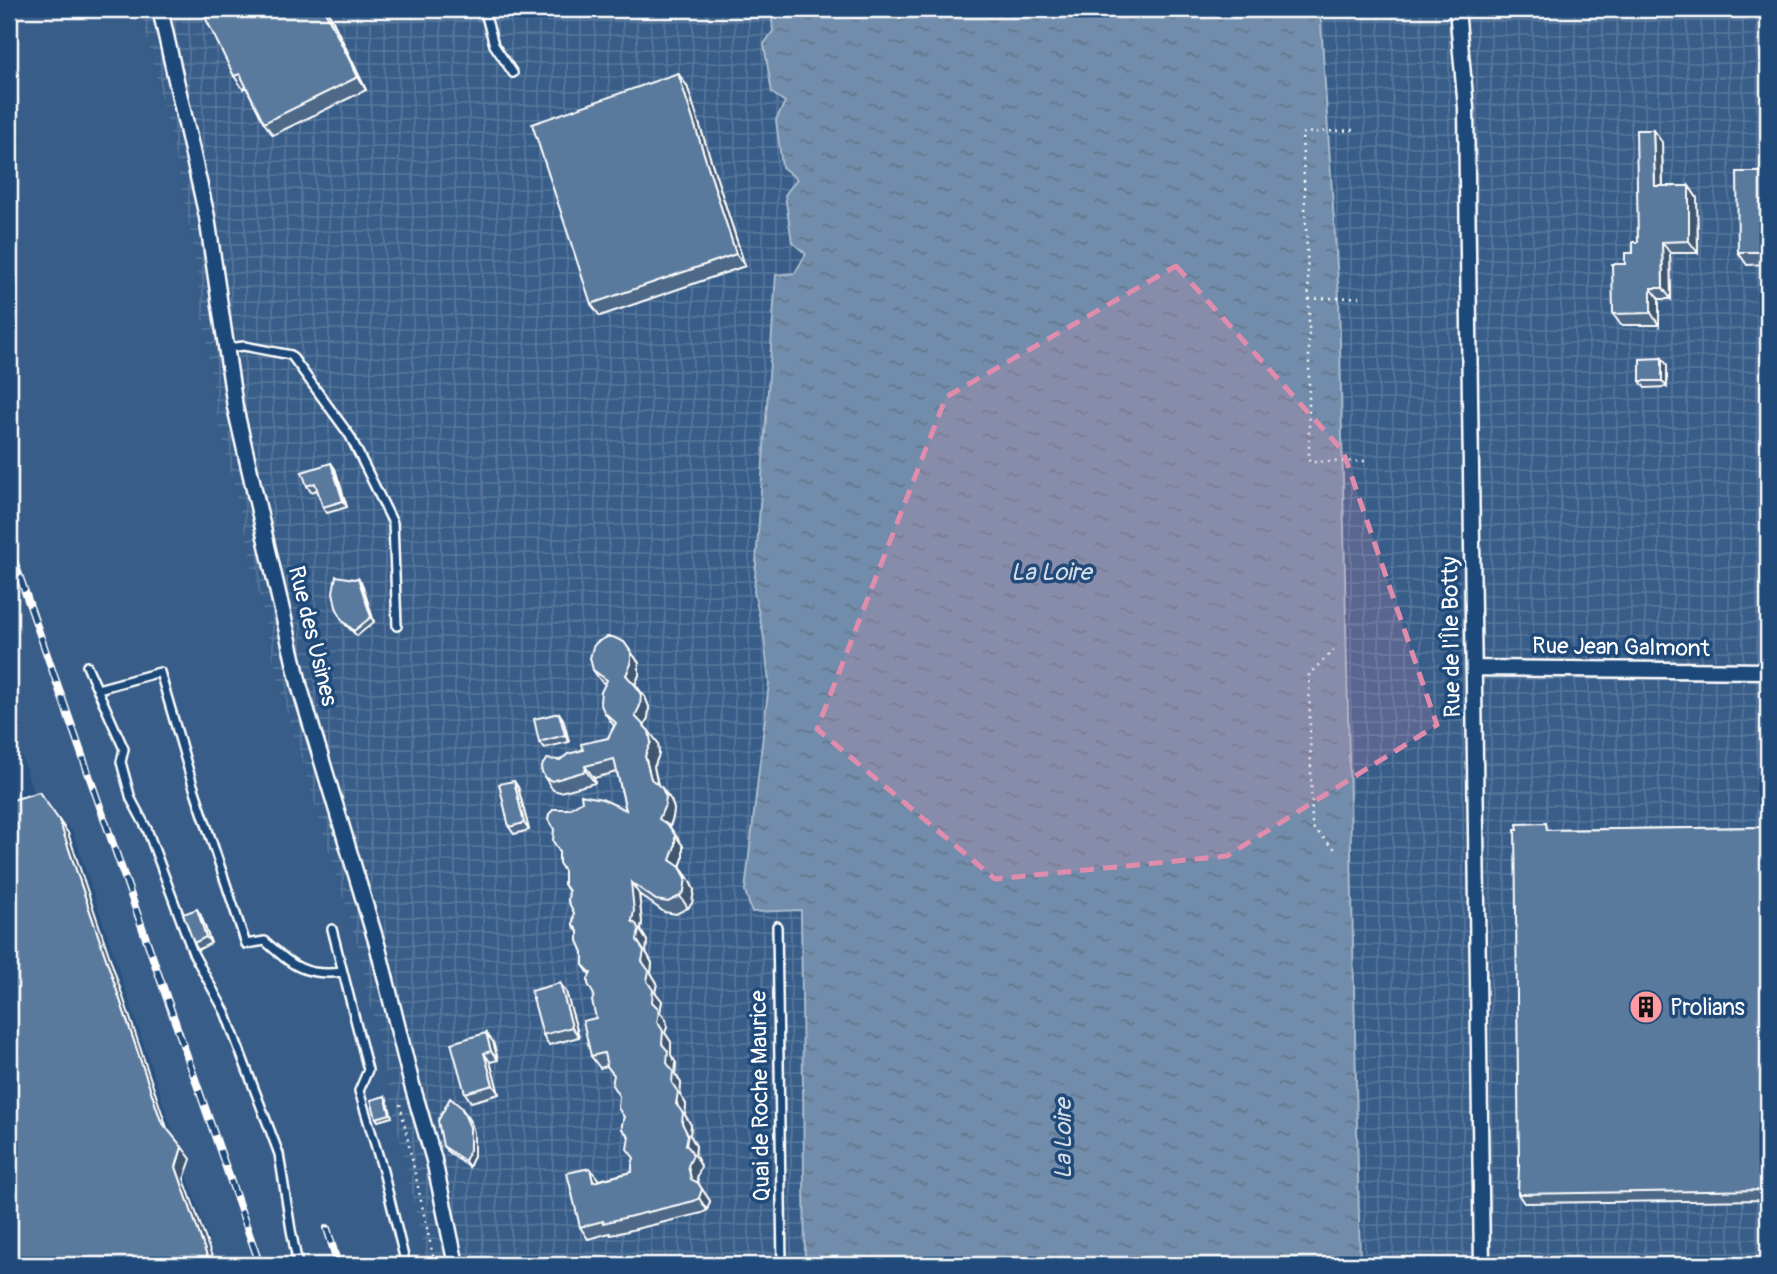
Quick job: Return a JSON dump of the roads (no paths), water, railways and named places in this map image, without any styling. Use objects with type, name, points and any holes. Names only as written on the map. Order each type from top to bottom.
[{"type":"street","name":"Rue des Usines","points":[[160,9],[207,217],[235,407],[300,688],[377,944],[412,1085],[434,1160],[456,1265]]},
{"type":"street","name":"Rue de l'Île Botty","points":[[1457,9],[1466,108],[1482,1265]]},
{"type":"street","name":"Rue Jean Galmont","points":[[1474,668],[1768,671]]},
{"type":"lane","points":[[484,9],[494,45],[513,73]]},
{"type":"lane","points":[[227,348],[244,346],[291,355],[350,436],[393,523],[397,626]]},
{"type":"lane","points":[[87,666],[124,749],[121,762],[131,799],[147,828],[193,953],[225,1012],[279,1154],[298,1265]]},
{"type":"lane","points":[[98,689],[160,672],[192,782],[246,944],[265,941],[298,967],[317,973],[343,972]]},
{"type":"lane","name":"Quai de Roche Maurice","points":[[777,926],[782,1265]]},
{"type":"lane","points":[[332,929],[368,1070],[359,1091],[383,1171],[406,1265]]},
{"type":"water","name":"La Loire","points":[[771,9],[1320,9],[1339,298],[1360,1265],[805,1265],[801,910],[752,912],[745,891],[769,683],[764,637],[754,592],[776,275],[795,273],[806,254],[792,242],[785,195],[797,179],[782,167],[776,120],[785,102],[772,93],[764,44],[773,31]]},
{"type":"railway","points":[[9,546],[260,1265]]},
{"type":"railway","points":[[327,1228],[338,1265]]},
{"type":"place","name":"Prolians","points":[[1646,1007]]}]
